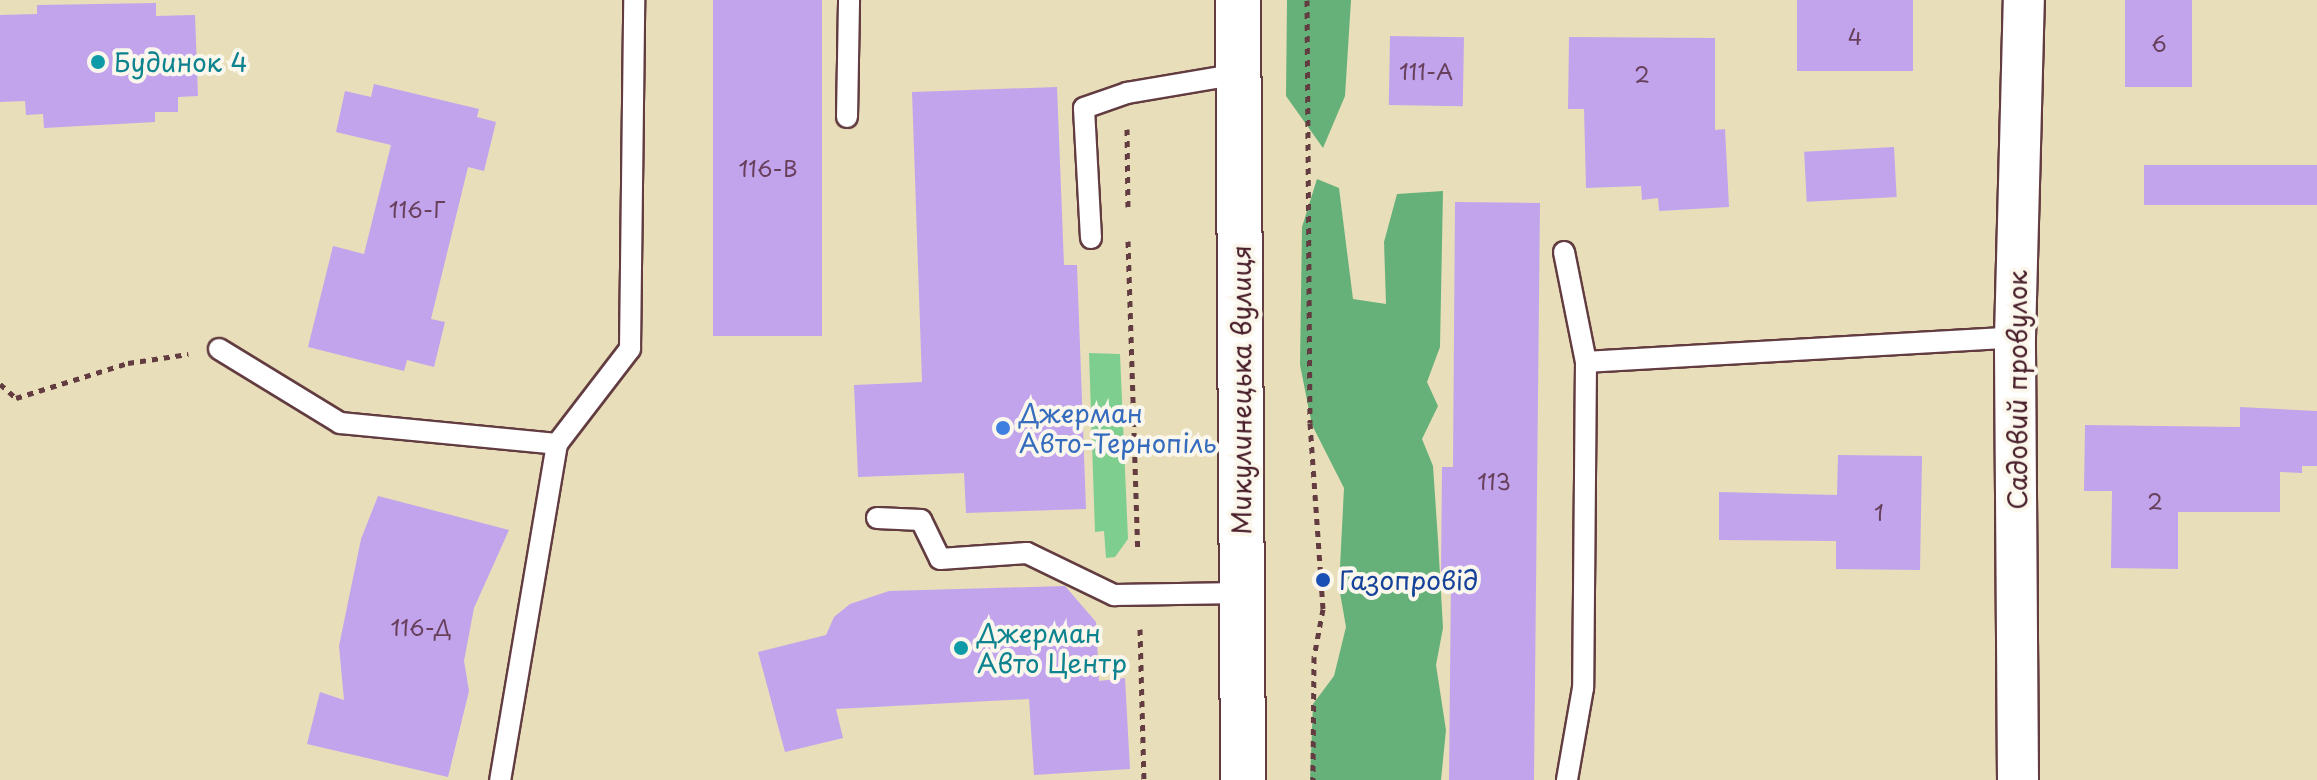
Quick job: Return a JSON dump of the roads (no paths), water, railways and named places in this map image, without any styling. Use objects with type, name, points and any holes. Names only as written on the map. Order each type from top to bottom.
[{"type":"highway","name":"Микулинецька вулиця","points":[[1238,0],[1243,780]]},
{"type":"street","name":"Садовий провулок","points":[[2018,780],[2015,337],[2024,0]]},
{"type":"lane","points":[[500,780],[557,444],[630,349],[634,0]]},
{"type":"lane","points":[[847,117],[849,0]]},
{"type":"lane","points":[[1091,238],[1084,108],[1127,93],[1238,74]]},
{"type":"lane","points":[[1564,252],[1586,362],[1583,688],[1567,780]]},
{"type":"lane","points":[[1586,362],[2015,337]]},
{"type":"lane","points":[[219,349],[340,423],[557,444]]},
{"type":"lane","points":[[877,518],[921,520],[940,559],[1027,553],[1114,595],[1242,593]]},
{"type":"place","name":"Будинок 4","points":[[98,62]]},
{"type":"place","name":"Джерман Авто-Тернопіль","points":[[1003,428]]},
{"type":"place","name":"Газопровід","points":[[1323,580]]},
{"type":"place","name":"Джерман Авто Центр","points":[[961,648]]}]
